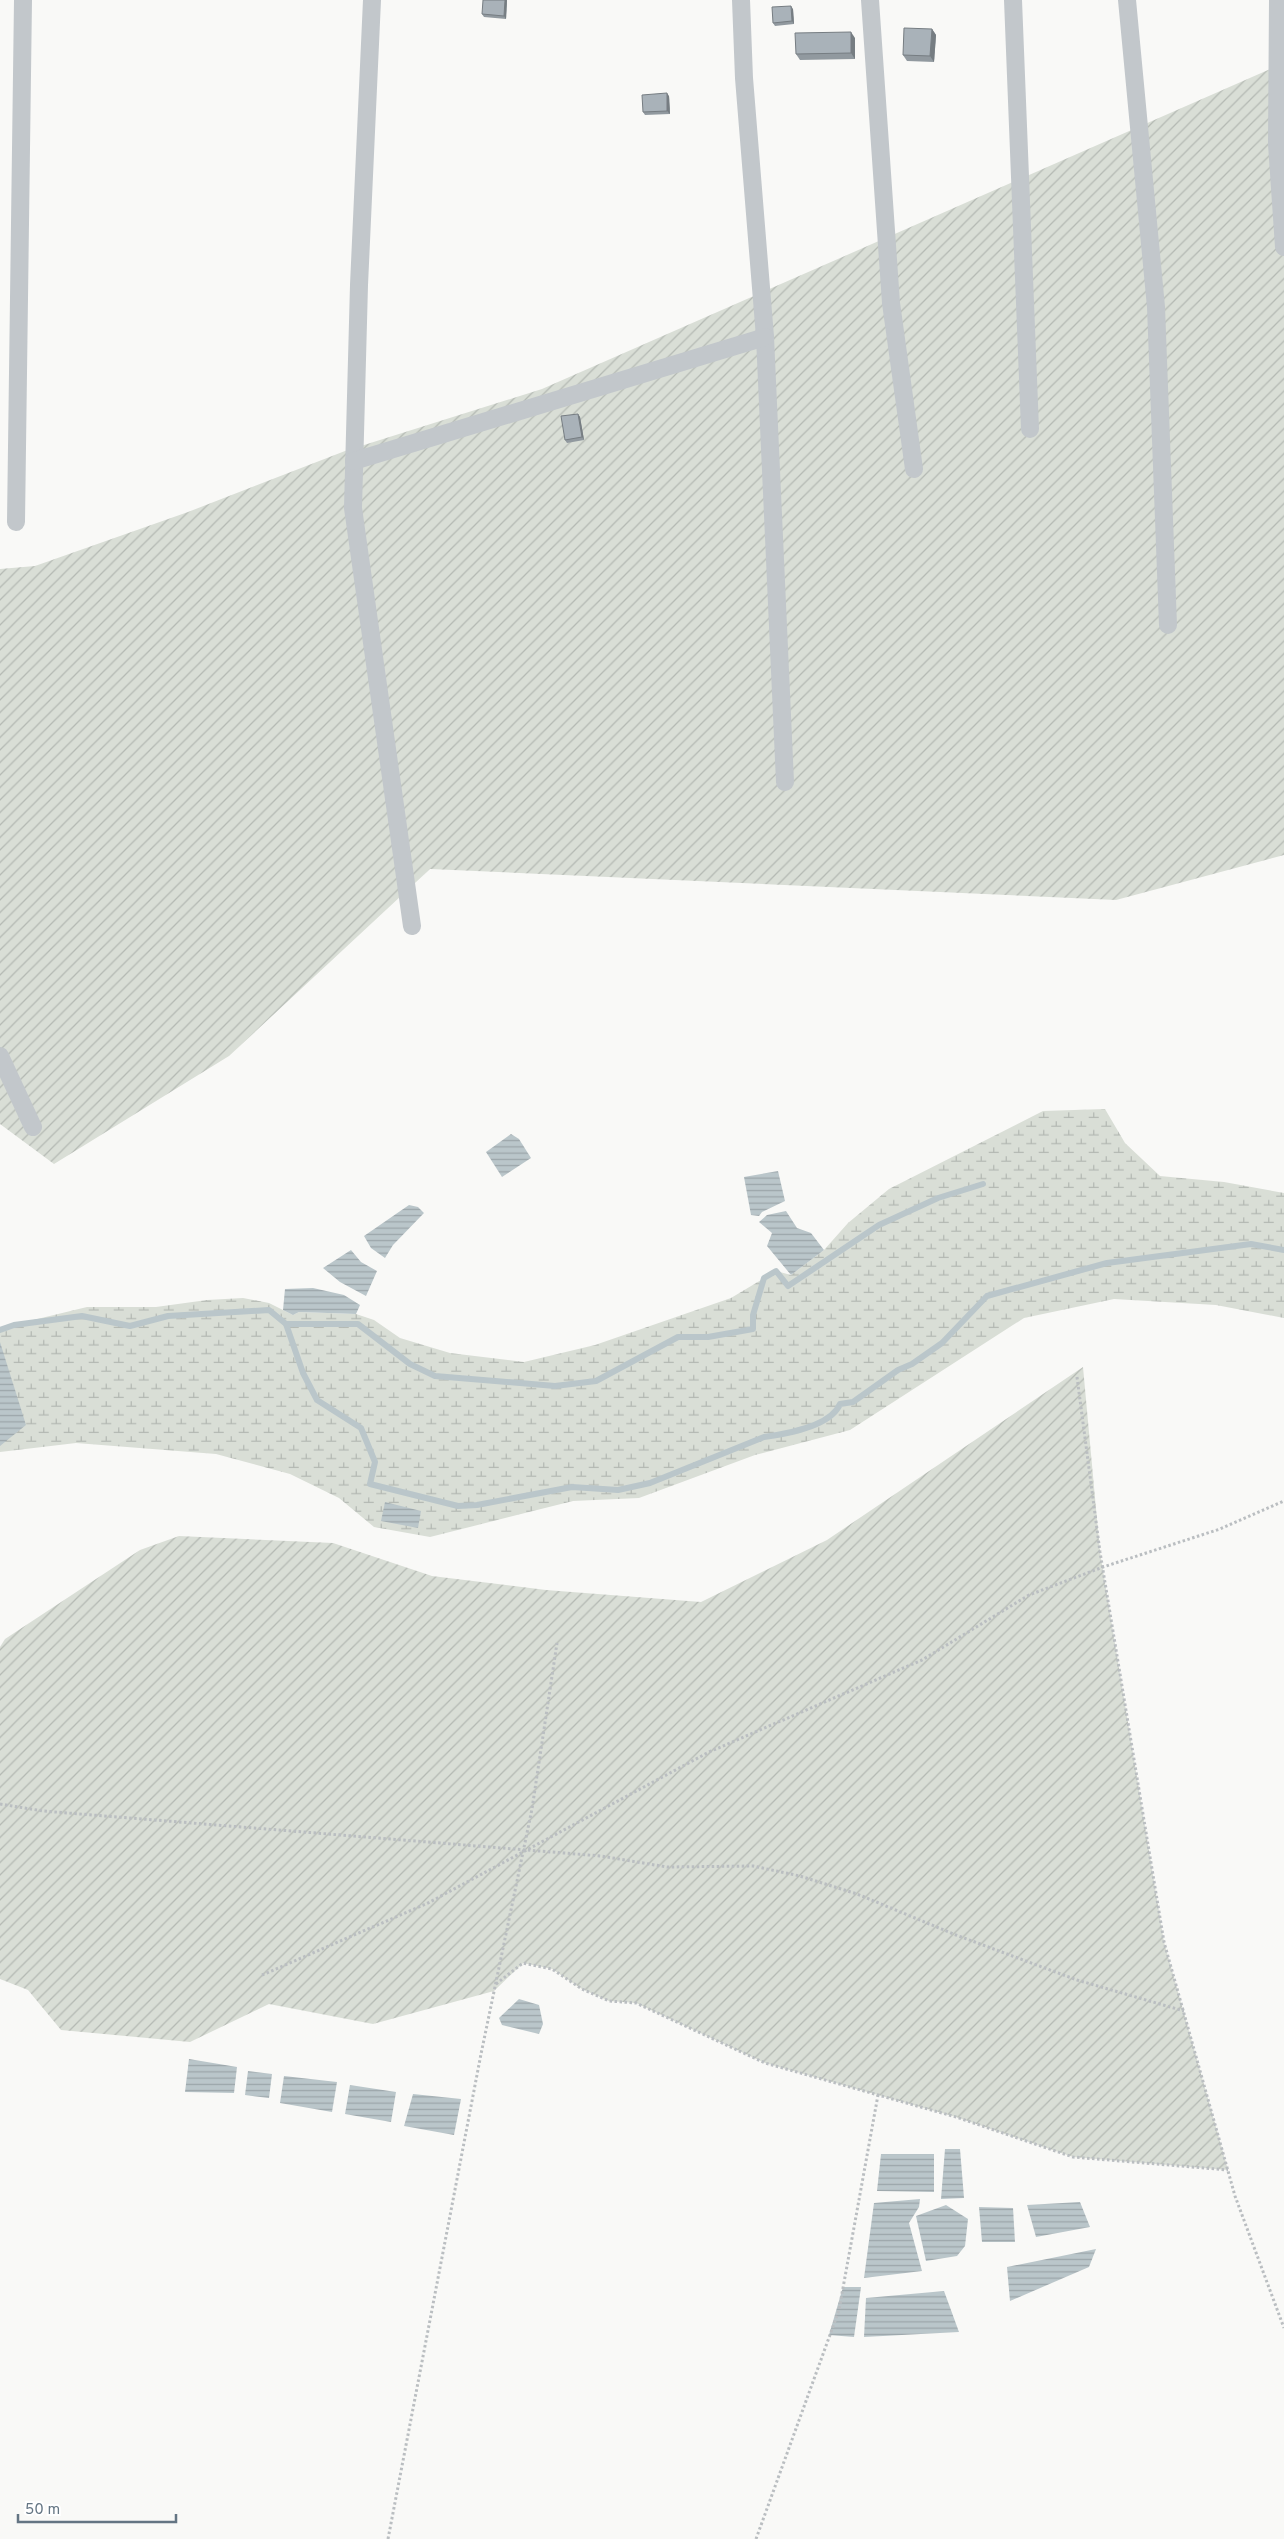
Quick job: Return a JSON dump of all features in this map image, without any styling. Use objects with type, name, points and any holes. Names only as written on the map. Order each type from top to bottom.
[{"type":"street","points":[[16,522],[23,0]]},
{"type":"street","points":[[372,0],[359,285],[353,508],[412,926]]},
{"type":"street","points":[[741,0],[744,78],[765,336],[785,782]]},
{"type":"street","points":[[870,0],[891,303],[914,469]]},
{"type":"street","points":[[1013,0],[1030,430]]},
{"type":"street","points":[[1127,0],[1156,307],[1168,625]]},
{"type":"street","points":[[1278,0],[1277,144],[1284,247]]},
{"type":"street","points":[[354,460],[765,336]]},
{"type":"street","points":[[0,1056],[33,1127]]},
{"type":"path","points":[[1077,1377],[1103,1567],[1164,1942],[1235,2196],[1284,2328]]},
{"type":"path","points":[[262,1975],[428,1903],[523,1850],[709,1752],[922,1660],[1029,1595],[1103,1567],[1220,1529],[1284,1501]]},
{"type":"path","points":[[388,2539],[495,1985],[523,1850],[557,1643]]},
{"type":"path","points":[[0,1804],[42,1811],[601,1856],[666,1867],[753,1866],[800,1876],[858,1894],[956,1935],[1077,1980],[1184,2011]]},
{"type":"path","points":[[495,1985],[523,1963],[552,1969],[582,1989],[609,2001],[636,2003],[765,2063],[956,2117],[1073,2157],[1228,2170]]},
{"type":"path","points":[[756,2539],[838,2310],[878,2095]]},
{"type":"green space","points":[[1284,63],[1284,855],[1116,900],[430,869],[229,1056],[54,1164],[0,1124],[0,569],[35,566],[188,512],[345,451],[542,389]]},
{"type":"green space","points":[[1105,1109],[1125,1143],[1160,1176],[1224,1182],[1284,1193],[1284,1318],[1216,1305],[1114,1299],[1024,1318],[850,1430],[755,1455],[639,1498],[573,1501],[430,1537],[374,1527],[339,1498],[290,1474],[216,1454],[76,1443],[0,1452],[0,1328],[87,1307],[156,1307],[207,1300],[243,1298],[269,1303],[293,1315],[299,1312],[356,1314],[374,1320],[400,1338],[450,1353],[524,1362],[595,1345],[731,1298],[776,1271],[791,1275],[824,1250],[848,1223],[889,1189],[1043,1111]]},
{"type":"green space","points":[[1083,1367],[1100,1552],[1164,1942],[1228,2170],[1073,2157],[956,2117],[765,2063],[636,2003],[609,2001],[582,1989],[552,1969],[523,1963],[494,1991],[373,2024],[269,2004],[190,2042],[61,2030],[28,1990],[0,1979],[0,1647],[5,1639],[140,1550],[179,1536],[333,1543],[432,1576],[546,1590],[701,1602],[827,1540]]},
{"type":"shaded area","points":[[511,1134],[519,1139],[531,1158],[502,1177],[486,1152]]},
{"type":"shaded area","points":[[778,1171],[785,1201],[762,1212],[759,1216],[751,1215],[744,1177]]},
{"type":"shaded area","points":[[409,1205],[418,1207],[424,1213],[393,1245],[385,1258],[371,1248],[364,1236]]},
{"type":"shaded area","points":[[786,1211],[797,1228],[811,1233],[824,1250],[791,1275],[767,1246],[772,1233],[759,1222],[767,1215]]},
{"type":"shaded area","points":[[351,1250],[361,1262],[377,1271],[366,1296],[340,1282],[323,1268]]},
{"type":"shaded area","points":[[313,1288],[344,1295],[360,1305],[356,1314],[299,1312],[293,1315],[283,1310],[285,1289]]},
{"type":"shaded area","points":[[0,1342],[26,1425],[0,1446]]},
{"type":"shaded area","points":[[385,1502],[421,1511],[418,1528],[381,1521]]},
{"type":"shaded area","points":[[519,1999],[539,2005],[543,2024],[539,2034],[502,2025],[499,2018]]},
{"type":"shaded area","points":[[189,2059],[237,2067],[234,2093],[185,2092]]},
{"type":"shaded area","points":[[248,2071],[272,2074],[269,2098],[245,2095]]},
{"type":"shaded area","points":[[284,2076],[337,2082],[332,2112],[280,2103]]},
{"type":"shaded area","points":[[350,2085],[396,2092],[391,2122],[345,2114]]},
{"type":"shaded area","points":[[413,2094],[461,2099],[454,2135],[404,2126]]},
{"type":"shaded area","points":[[945,2149],[960,2149],[964,2198],[941,2199]]},
{"type":"shaded area","points":[[881,2154],[934,2154],[934,2192],[877,2191]]},
{"type":"shaded area","points":[[920,2199],[919,2207],[909,2223],[922,2271],[864,2278],[874,2203]]},
{"type":"shaded area","points":[[1080,2202],[1090,2227],[1036,2237],[1027,2205]]},
{"type":"shaded area","points":[[946,2205],[968,2219],[965,2246],[957,2256],[926,2261],[916,2216]]},
{"type":"shaded area","points":[[979,2207],[1013,2208],[1015,2242],[982,2242]]},
{"type":"shaded area","points":[[1096,2249],[1089,2267],[1010,2301],[1007,2267]]},
{"type":"shaded area","points":[[843,2287],[861,2287],[854,2337],[829,2335]]},
{"type":"shaded area","points":[[944,2291],[959,2332],[864,2337],[866,2298]]},
{"type":"building","points":[[483,0],[505,0],[504,16],[482,14]]},
{"type":"building","points":[[791,6],[792,21],[773,23],[772,7]]},
{"type":"building","points":[[904,28],[932,29],[930,56],[903,55]]},
{"type":"building","points":[[851,32],[851,53],[796,54],[795,33]]},
{"type":"building","points":[[667,93],[667,111],[643,112],[642,95]]},
{"type":"building","points":[[578,414],[582,437],[565,440],[561,416]]},
{"type":"waterway","points":[[0,1330],[14,1325],[82,1316],[130,1326],[168,1316],[269,1310],[286,1324],[358,1324],[410,1364],[435,1376],[555,1386],[596,1381],[678,1337],[708,1337],[753,1329],[753,1315],[764,1278],[776,1271],[788,1286],[879,1225],[938,1198],[983,1184]]},
{"type":"waterway","points":[[286,1324],[303,1373],[317,1400],[361,1428],[375,1462],[370,1484],[458,1506],[477,1505],[572,1487],[618,1490],[650,1483],[764,1437],[807,1428],[827,1418],[835,1412],[840,1404],[853,1402],[898,1370],[912,1364],[942,1343],[987,1296],[1107,1263],[1251,1244],[1284,1250]]}]
